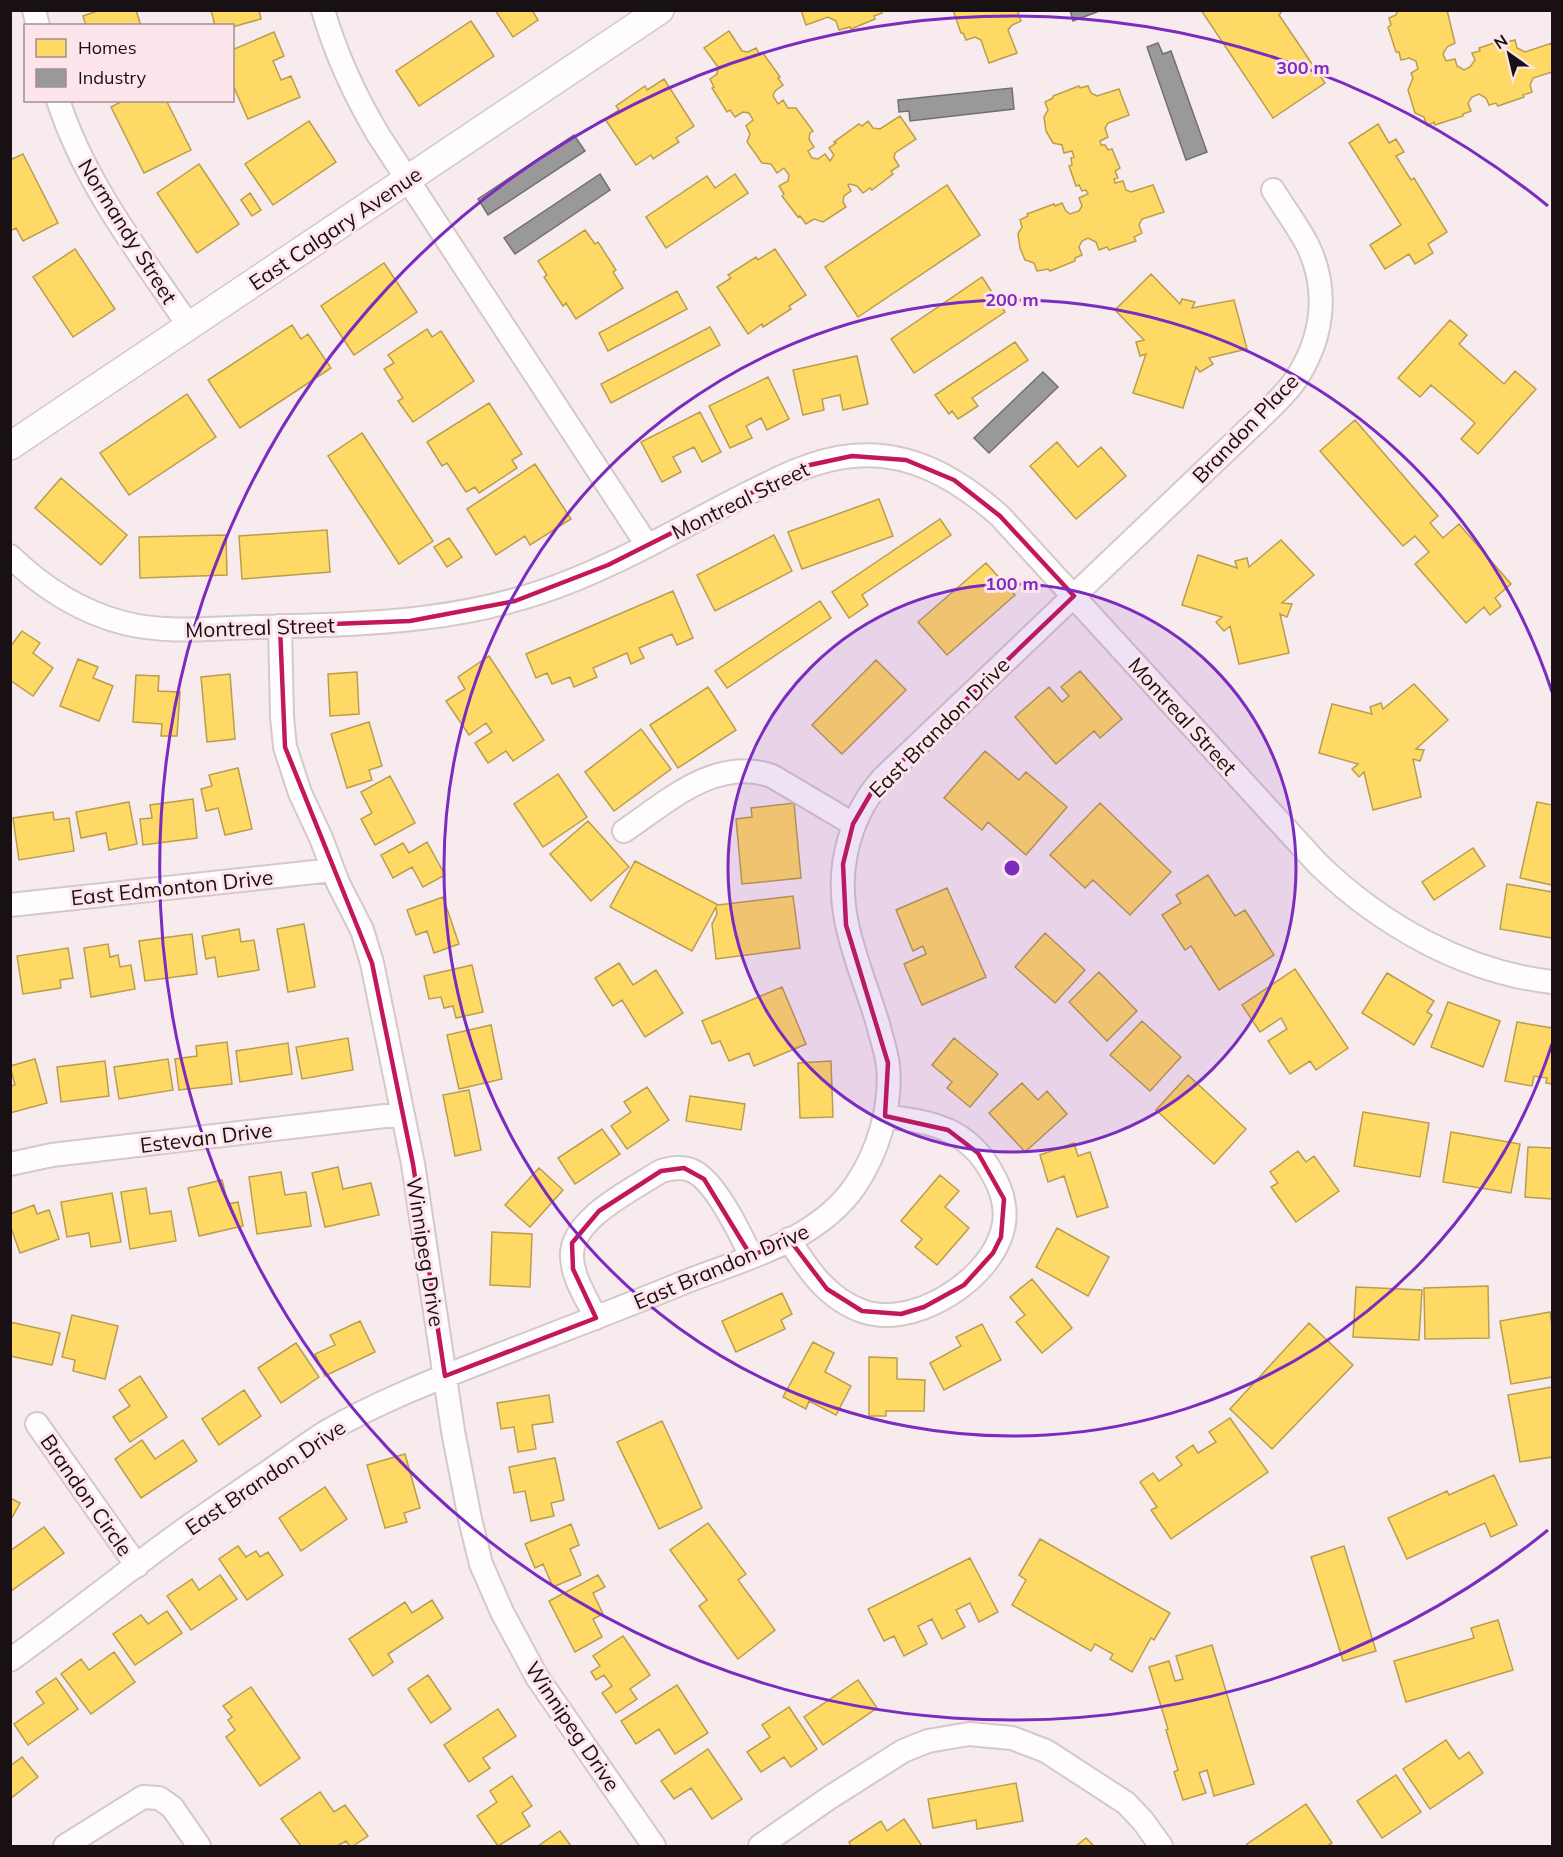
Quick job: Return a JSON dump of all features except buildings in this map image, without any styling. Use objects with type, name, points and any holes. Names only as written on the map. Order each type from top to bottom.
[{"type":"street","points":[[323,10],[339,59],[374,128],[647,545]]},
{"type":"street","name":"East Calgary Avenue","points":[[10,446],[660,10]]},
{"type":"street","name":"Normandy Street","points":[[59,102],[80,156],[106,204],[189,326]]},
{"type":"street","name":"Brandon Place","points":[[1074,596],[1279,399],[1292,384],[1313,348],[1319,329],[1322,306],[1318,276],[1307,244],[1273,190]]},
{"type":"street","name":"Montreal Street","points":[[10,556],[33,577],[62,597],[92,612],[126,624],[168,629],[410,621],[481,610],[546,591],[608,565],[805,466],[852,456],[880,455],[906,460],[928,467],[954,480],[976,494],[1000,516],[1318,864],[1360,902],[1405,931],[1466,960],[1517,976],[1552,982]]},
{"type":"street","name":"East Brandon Drive","points":[[10,1660],[191,1525],[327,1432],[407,1391],[751,1256],[824,1220],[840,1205],[854,1187],[874,1151],[885,1116],[887,1097],[888,1063],[874,1011],[850,944],[842,906],[843,864],[853,824],[865,800],[883,778],[1074,596]]},
{"type":"street","name":"Winnipeg Drive","points":[[280,626],[285,747],[300,794],[321,838],[338,883],[362,930],[372,963],[412,1164],[445,1376],[470,1519],[481,1564],[502,1612],[537,1677],[654,1846]]},
{"type":"street","points":[[624,831],[698,782],[737,771],[760,772],[771,776],[853,824]]},
{"type":"street","name":"East Edmonton Drive","points":[[10,905],[333,870]]},
{"type":"street","name":"Estevan Drive","points":[[10,1164],[52,1155],[402,1114]]},
{"type":"street","points":[[789,1239],[808,1270],[826,1289],[862,1311],[880,1316],[901,1314],[944,1298],[964,1285],[993,1253],[1001,1237],[1005,1218],[1004,1199],[983,1159],[963,1139],[948,1130],[885,1116]]},
{"type":"street","points":[[596,1318],[573,1269],[572,1243],[580,1230],[599,1211],[661,1171],[684,1168],[704,1179],[733,1220],[751,1256]]},
{"type":"street","name":"Brandon Circle","points":[[37,1424],[137,1566]]},
{"type":"street","points":[[760,1846],[903,1750],[928,1741],[969,1734],[1012,1738],[1046,1751],[1126,1803],[1143,1821],[1161,1846]]},
{"type":"street","points":[[65,1846],[143,1797],[159,1798],[172,1807],[198,1846]]},
{"type":"highlighted area","points":[[852,456],[906,460],[954,480],[1000,516],[1074,596],[874,788],[853,824],[843,864],[846,925],[888,1063],[885,1116],[948,1130],[978,1153],[1004,1199],[1001,1237],[993,1253],[964,1285],[924,1307],[901,1314],[862,1311],[827,1289],[789,1239],[751,1256],[704,1179],[684,1168],[661,1171],[599,1211],[572,1243],[573,1269],[596,1318],[445,1376],[413,1164],[372,963],[285,747],[280,626],[410,621],[515,601],[608,565],[805,466]]}]
